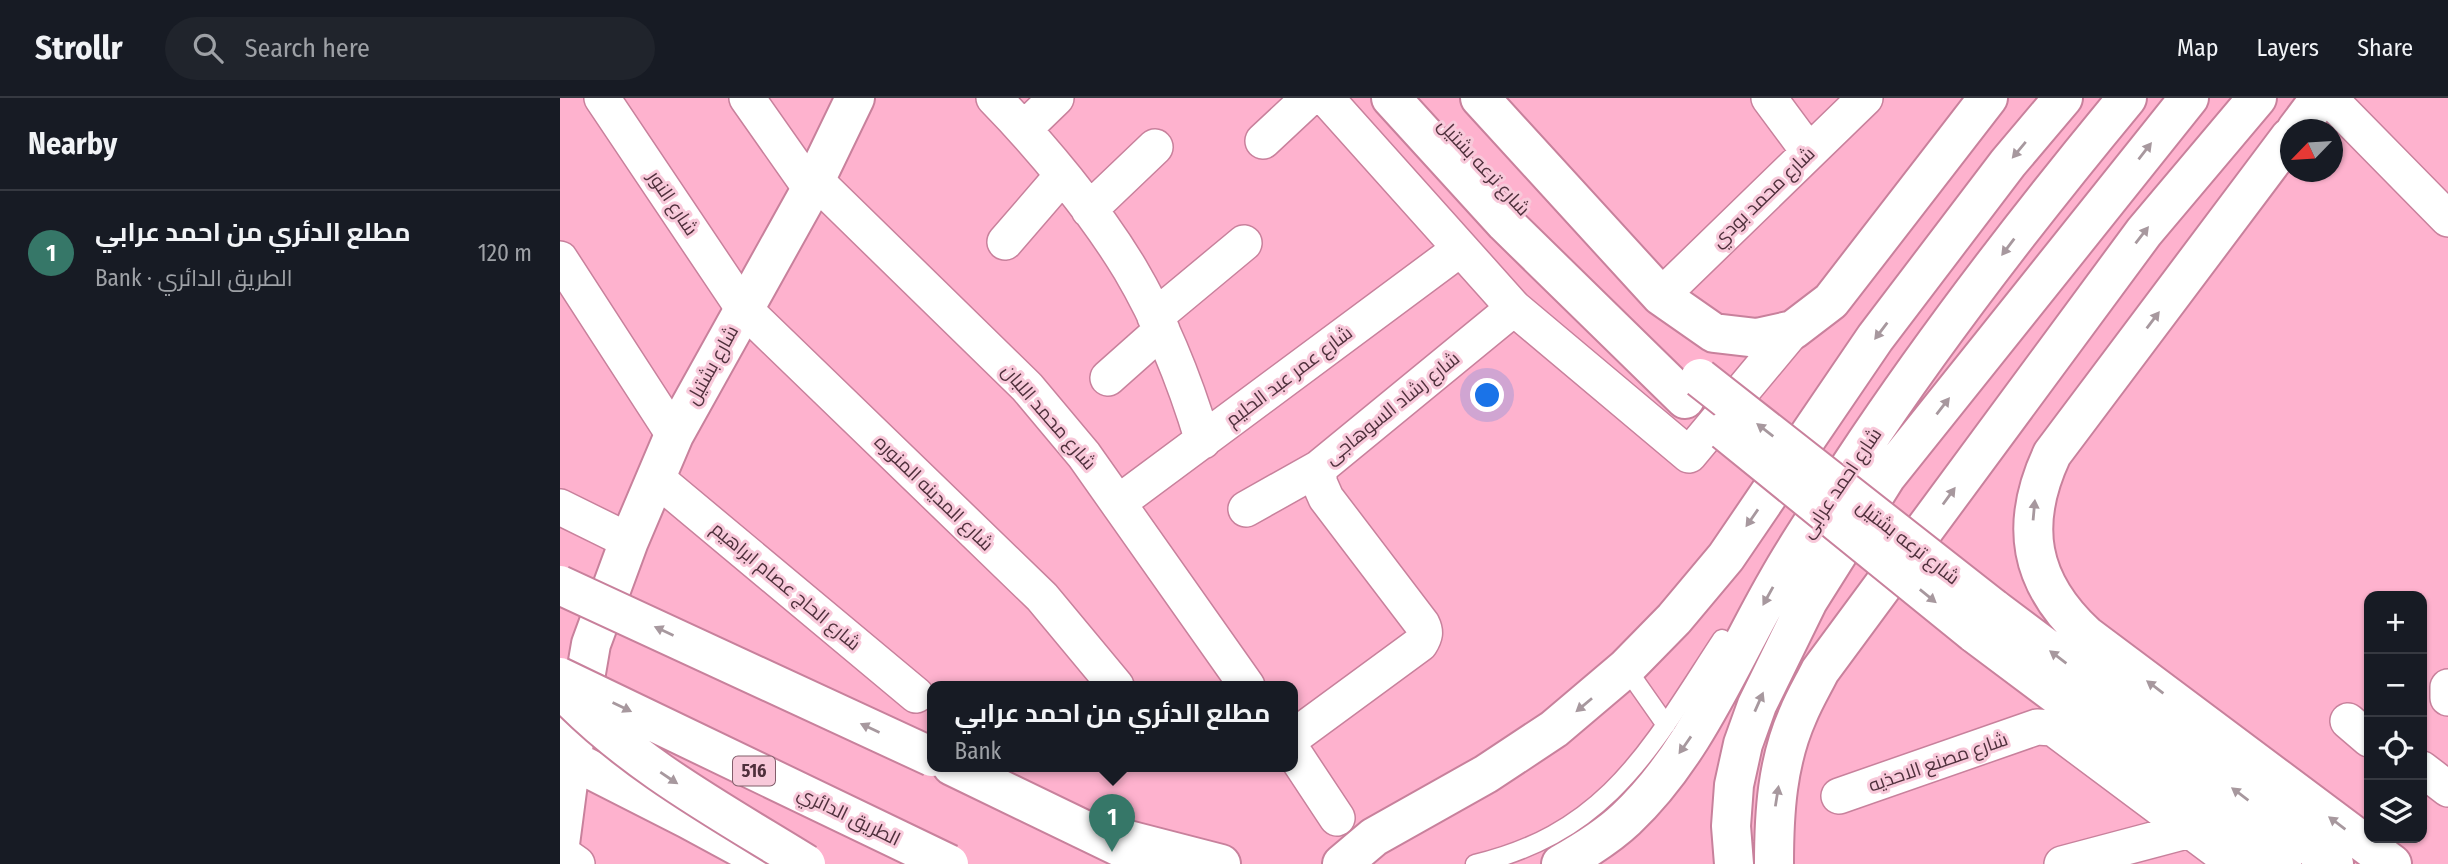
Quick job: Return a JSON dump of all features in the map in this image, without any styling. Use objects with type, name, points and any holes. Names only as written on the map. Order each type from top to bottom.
[{"type":"main road","name":"شارع بشتيل","points":[[560,844],[566,757],[591,644],[629,541],[674,435],[812,184],[855,98]]},
{"type":"main road","name":"شارع ترعه بشتيل","points":[[1391,98],[1505,223],[1693,388],[2282,864]]},
{"type":"main road","name":"شارع ترعه بشتيل","points":[[1422,98],[1693,388]]},
{"type":"main road","points":[[1480,98],[1661,296],[1714,333],[1757,338],[1793,330],[1831,301],[1988,98]]},
{"type":"main road","points":[[1342,864],[1374,837],[1451,795],[1521,752],[1586,704],[1674,619],[1726,556],[1875,338],[2008,163],[2063,98]]},
{"type":"main road","name":"شارع احمد عرابى","points":[[1545,854],[1592,845],[1626,819],[1655,787],[1722,688],[1777,579],[1855,460],[1970,297],[2058,182],[2127,98]]},
{"type":"main road","name":"شارع احمد عرابى","points":[[1734,864],[1731,827],[1734,785],[1743,744],[1757,705],[1808,601],[1886,477],[2189,98]]},
{"type":"main road","points":[[1774,864],[1774,813],[1782,764],[1797,716],[1820,671],[2144,232],[2258,98]]},
{"type":"main road","points":[[2304,119],[2320,98]]},
{"type":"main road","points":[[2280,152],[2052,454],[2035,499],[2035,547],[2040,572],[2052,596],[2067,617],[2086,635],[2392,864]]},
{"type":"main road","points":[[560,584],[927,755]]},
{"type":"main road","name":"شارع ترعه بشتيل","points":[[1983,620],[2334,864]]},
{"type":"main road","name":"الطريق الدائري","points":[[560,677],[949,864]]},
{"type":"main road","points":[[560,688],[584,713],[631,753],[806,864]]},
{"type":"main road","points":[[566,757],[771,864]]},
{"type":"main road","points":[[965,772],[1156,864]]},
{"type":"main road","points":[[1088,830],[1221,864]]},
{"type":"street","name":"شارع النور","points":[[602,98],[743,308]]},
{"type":"street","name":"شارع محمد اللبان","points":[[747,98],[812,184],[1027,387],[1084,455],[1243,681]]},
{"type":"street","points":[[994,98],[1024,129],[1089,210],[1130,269],[1158,323],[1188,392],[1203,441]]},
{"type":"street","points":[[1024,129],[1056,98]]},
{"type":"street","points":[[1263,141],[1309,98]]},
{"type":"street","points":[[1326,98],[1514,308],[1689,455],[1793,330]]},
{"type":"street","points":[[1769,98],[1809,152]]},
{"type":"street","name":"شارع محمد بودي","points":[[1661,296],[1864,98]]},
{"type":"street","points":[[2329,98],[2448,219]]},
{"type":"street","points":[[1089,210],[1155,148]]},
{"type":"street","points":[[1005,242],[1062,177]]},
{"type":"street","points":[[1108,378],[1158,323],[1244,243]]},
{"type":"street","name":"شارع عمر عبد الحليم","points":[[1118,503],[1460,248]]},
{"type":"street","points":[[560,259],[674,435]]},
{"type":"street","name":"شارع المدينه المنوره","points":[[743,308],[1042,597],[1112,681]]},
{"type":"street","name":"شارع رشاد السوهاجى","points":[[1298,734],[1420,644],[1425,630],[1326,498],[1319,482],[1319,468],[1514,308]]},
{"type":"street","points":[[1246,509],[1319,468]]},
{"type":"street","name":"شارع الحاج عصام ابراهيم","points":[[656,478],[916,695]]},
{"type":"street","points":[[563,505],[629,541]]},
{"type":"street","points":[[2448,687],[2448,698]]},
{"type":"street","name":"شارع مصنع الاحذيه","points":[[1839,796],[2037,727],[2053,728],[2190,830]]},
{"type":"street","points":[[1298,759],[1338,818]]},
{"type":"street","points":[[2427,773],[2448,789]]},
{"type":"street","points":[[2062,864],[2128,856],[2190,830],[2235,864]]},
{"type":"street","points":[[560,852],[577,864]]},
{"type":"lane","points":[[1475,864],[1545,854],[1578,819],[1604,800],[1648,752],[1723,639]]},
{"type":"lane","points":[[1626,668],[1665,725]]},
{"type":"place","name":"مطلع الدئري من احمد عرابي","points":[[1112,852]]}]
